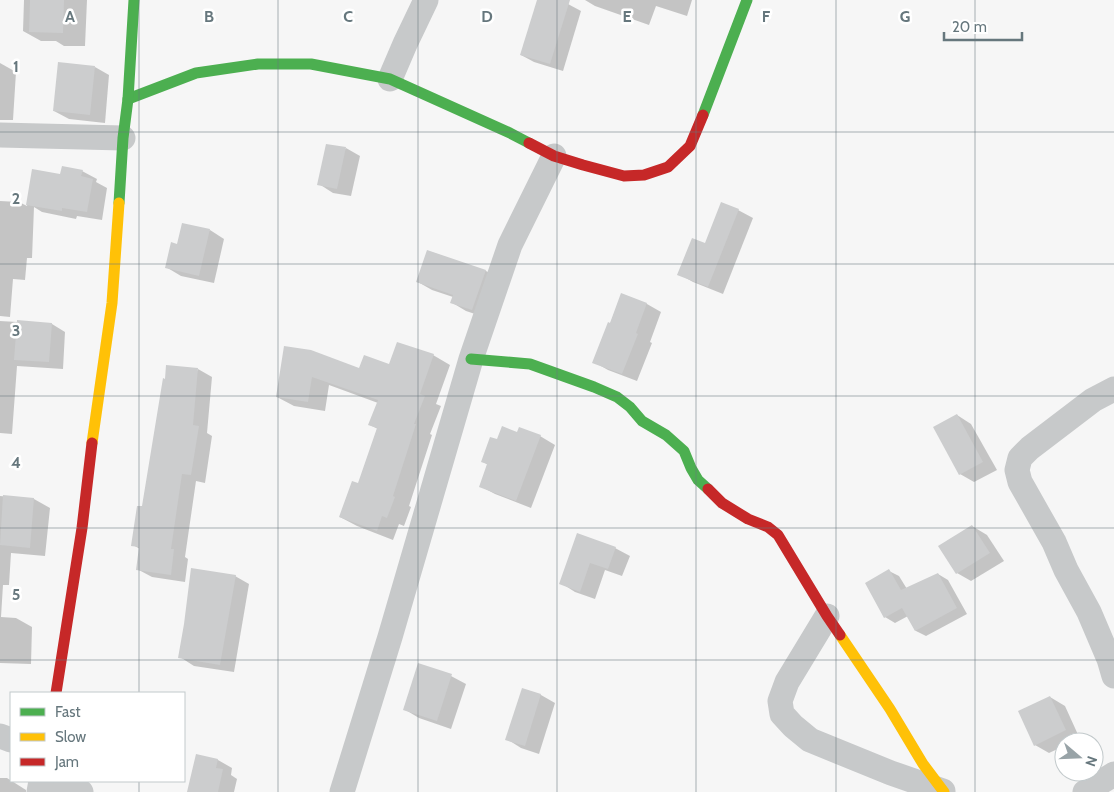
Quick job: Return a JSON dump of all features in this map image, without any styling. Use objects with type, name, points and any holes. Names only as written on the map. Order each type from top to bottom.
[{"type":"street","points":[[56,692],[82,528],[96,411],[112,303],[134,0]]},
{"type":"street","points":[[390,79],[426,0]]},
{"type":"street","points":[[128,99],[196,73],[258,64],[311,64],[390,79],[510,133],[554,156],[624,176],[644,175],[668,167],[690,146],[747,0]]},
{"type":"street","points":[[0,135],[123,138]]},
{"type":"street","points":[[342,792],[390,637],[471,359],[510,245],[554,156]]},
{"type":"street","points":[[471,359],[530,364],[617,397],[630,407],[642,421],[666,434],[684,451],[698,480],[722,503],[778,534],[827,616],[890,709],[923,764],[944,792]]},
{"type":"street","points":[[1114,389],[1093,400],[1030,448],[1020,458],[1017,470],[1020,482],[1054,542],[1088,612],[1109,659],[1114,676]]},
{"type":"street","points":[[827,616],[787,682],[780,701],[782,714],[810,740],[944,792]]},
{"type":"street","points":[[1085,792],[1114,774]]},
{"type":"street","points":[[59,782],[81,792]]},
{"type":"building","points":[[30,0],[64,0],[63,33],[29,32]]},
{"type":"building","points":[[537,0],[570,0],[550,64],[520,55]]},
{"type":"building","points":[[58,62],[95,66],[90,115],[53,111]]},
{"type":"building","points":[[326,144],[346,147],[337,189],[317,185]]},
{"type":"building","points":[[62,166],[83,170],[81,176],[93,179],[87,212],[62,208],[62,211],[26,205],[32,169],[60,174]]},
{"type":"building","points":[[721,202],[739,209],[708,287],[677,275],[692,238],[705,243]]},
{"type":"building","points":[[182,223],[210,229],[199,276],[165,268],[171,242],[177,244]]},
{"type":"building","points":[[427,250],[486,270],[472,310],[450,303],[453,295],[416,282]]},
{"type":"building","points":[[621,293],[647,303],[636,333],[638,334],[622,374],[592,363]]},
{"type":"building","points":[[17,320],[52,323],[49,362],[14,360]]},
{"type":"building","points":[[397,342],[434,354],[420,394],[425,396],[414,424],[416,424],[393,496],[395,497],[387,518],[382,516],[377,531],[339,517],[352,481],[358,483],[377,428],[368,425],[378,400],[312,377],[308,402],[276,397],[284,346],[311,350],[359,368],[364,355],[389,364]]},
{"type":"building","points":[[166,365],[198,368],[193,425],[199,426],[191,475],[182,474],[171,549],[174,549],[171,575],[136,570],[139,547],[131,546],[137,506],[142,506]]},
{"type":"building","points":[[957,414],[983,462],[959,475],[933,427]]},
{"type":"building","points":[[502,426],[517,432],[519,427],[541,435],[516,501],[479,487],[487,464],[481,462],[490,437],[497,439]]},
{"type":"building","points":[[3,495],[34,498],[30,548],[0,545]]},
{"type":"building","points":[[972,525],[990,553],[956,574],[938,546]]},
{"type":"building","points":[[577,533],[616,547],[608,569],[590,563],[580,592],[559,584]]},
{"type":"building","points":[[191,568],[236,575],[220,665],[178,658]]},
{"type":"building","points":[[889,569],[901,590],[938,573],[957,608],[915,631],[902,608],[884,618],[865,583]]},
{"type":"building","points":[[418,663],[452,674],[437,721],[403,710]]},
{"type":"building","points":[[522,688],[541,694],[525,746],[505,740]]},
{"type":"building","points":[[1050,696],[1066,730],[1054,732],[1054,736],[1034,746],[1018,711]]},
{"type":"building","points":[[196,754],[218,759],[216,768],[223,769],[218,792],[187,792]]},
{"type":"traffic: fast","points":[[119,203],[134,0]]},
{"type":"traffic: fast","points":[[703,115],[747,0]]},
{"type":"traffic: fast","points":[[128,99],[196,73],[258,64],[311,64],[390,79],[529,143]]},
{"type":"traffic: fast","points":[[471,359],[530,364],[617,397],[630,407],[642,421],[666,435],[684,451],[698,480],[708,489]]},
{"type":"traffic: slow","points":[[92,443],[112,303],[119,203]]},
{"type":"traffic: slow","points":[[840,635],[890,709],[923,764],[944,792]]},
{"type":"traffic: jam","points":[[529,143],[554,156],[583,165],[624,176],[644,175],[668,167],[690,146],[703,115]]},
{"type":"traffic: jam","points":[[56,692],[82,528],[92,443]]},
{"type":"traffic: jam","points":[[708,489],[722,503],[748,519],[768,527],[778,535],[840,635]]}]
